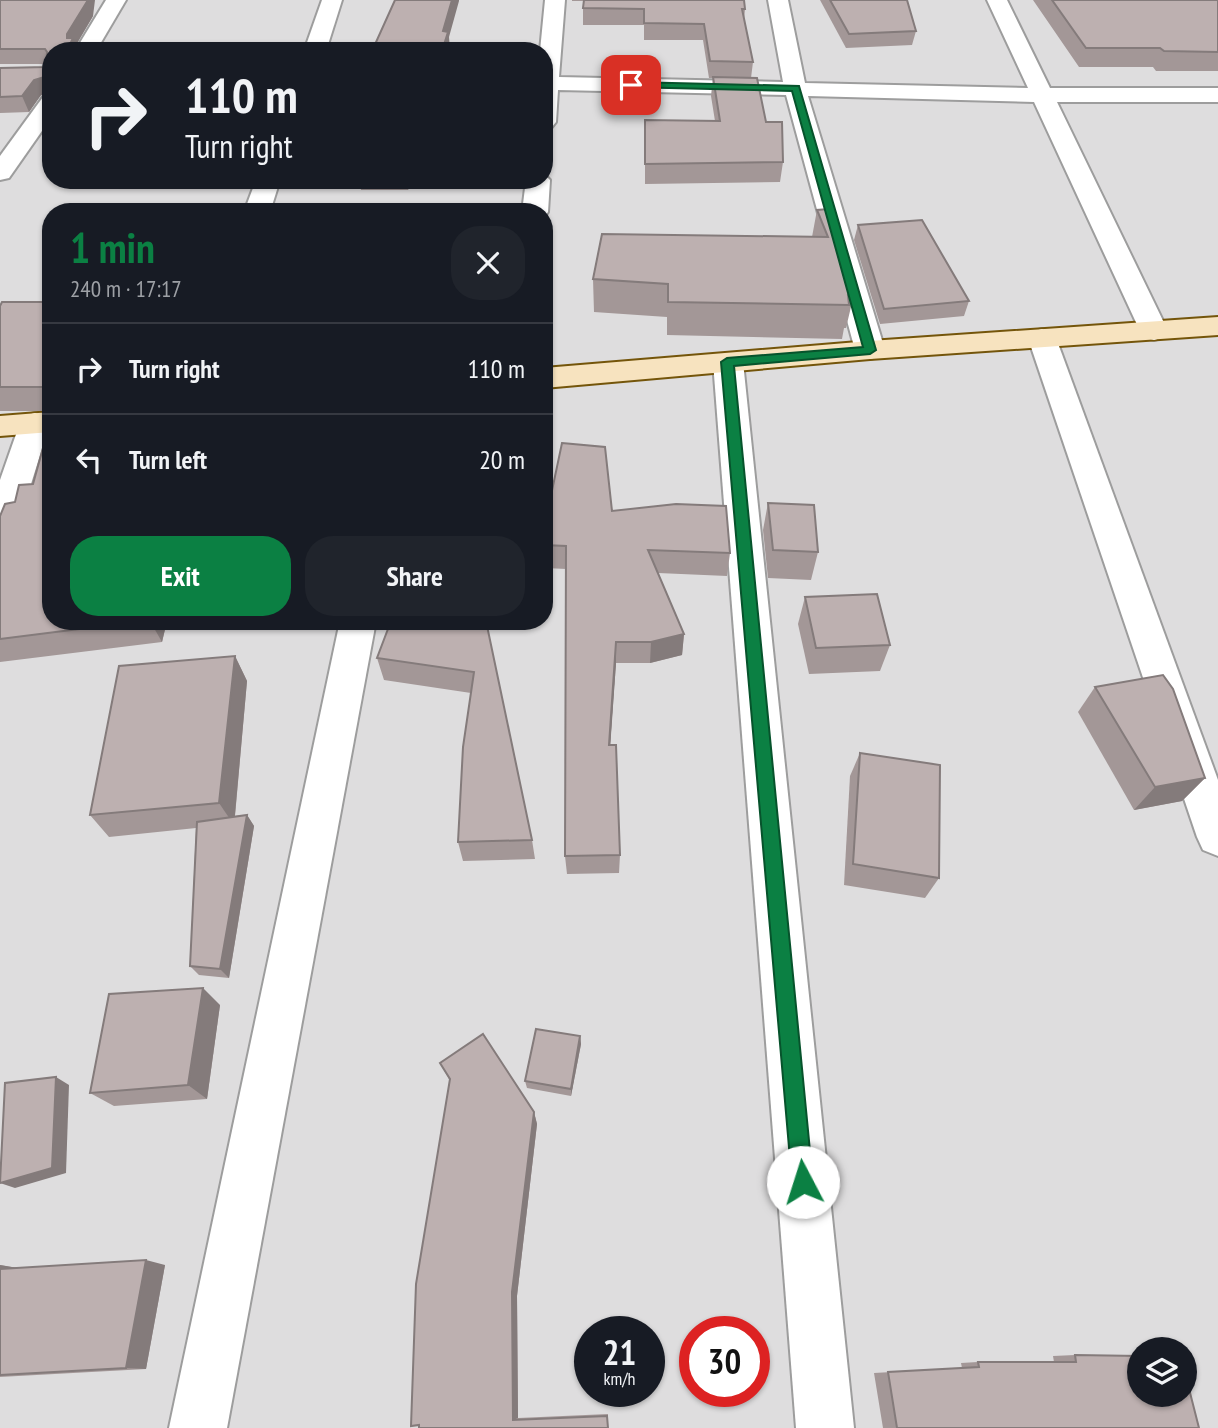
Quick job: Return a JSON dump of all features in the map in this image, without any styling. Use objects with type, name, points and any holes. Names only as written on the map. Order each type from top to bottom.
[{"type":"street","points":[[90,42],[116,0]]},
{"type":"street","points":[[318,42],[332,0]]},
{"type":"street","points":[[550,42],[555,0]]},
{"type":"street","points":[[778,0],[795,88],[870,350]]},
{"type":"street","points":[[997,0],[1154,331]]},
{"type":"street","points":[[553,83],[1042,95],[1218,95]]},
{"type":"street","points":[[0,173],[42,115]]},
{"type":"street","points":[[553,377],[870,350],[1218,326]]},
{"type":"street","points":[[1042,338],[1218,837]]},
{"type":"street","points":[[727,362],[825,1428]]},
{"type":"street","points":[[0,426],[42,422]]},
{"type":"street","points":[[0,529],[42,424]]},
{"type":"street","points":[[198,1428],[356,630]]},
{"type":"shaded area","points":[[0,0],[1218,0],[1218,1428],[0,1428]]},
{"type":"building","points":[[0,0],[88,0],[67,34],[67,38],[73,38],[71,42],[42,42],[42,49],[0,49]]},
{"type":"building","points":[[395,0],[452,0],[443,31],[448,32],[445,42],[376,42]]},
{"type":"building","points":[[584,0],[744,0],[745,9],[742,9],[753,62],[710,61],[704,24],[644,23],[644,9],[583,8]]},
{"type":"building","points":[[830,0],[907,0],[916,31],[849,34]]},
{"type":"building","points":[[1052,0],[1218,0],[1218,52],[1164,51],[1160,48],[1086,48]]},
{"type":"building","points":[[42,67],[42,78],[34,80],[22,96],[0,97],[0,68]]},
{"type":"building","points":[[713,77],[757,78],[766,122],[782,122],[783,162],[645,164],[645,120],[720,121]]},
{"type":"building","points":[[829,209],[854,294],[848,295],[849,305],[668,302],[668,284],[593,279],[602,234],[828,237],[817,210]]},
{"type":"building","points":[[922,220],[969,301],[884,309],[858,225]]},
{"type":"building","points":[[2,302],[42,302],[42,387],[0,387]]},
{"type":"building","points":[[562,443],[605,447],[612,511],[676,504],[726,506],[730,553],[648,550],[684,634],[651,642],[616,642],[609,745],[616,745],[620,855],[565,856],[566,546],[553,545],[553,486]]},
{"type":"building","points":[[42,452],[42,630],[72,630],[0,639],[0,516],[5,504],[15,502],[19,485],[33,484]]},
{"type":"building","points":[[768,503],[814,505],[818,552],[773,550]]},
{"type":"building","points":[[877,594],[890,645],[816,648],[805,597]]},
{"type":"building","points":[[388,630],[488,630],[532,840],[458,842],[463,747],[474,672],[377,658]]},
{"type":"building","points":[[235,656],[219,803],[90,815],[119,666]]},
{"type":"building","points":[[1163,675],[1173,689],[1205,778],[1155,787],[1095,687]]},
{"type":"building","points":[[860,753],[940,765],[939,878],[853,864]]},
{"type":"building","points":[[247,815],[220,969],[190,966],[197,822]]},
{"type":"building","points":[[203,988],[188,1085],[90,1093],[109,994]]},
{"type":"building","points":[[536,1029],[580,1036],[571,1089],[525,1081]]},
{"type":"building","points":[[483,1034],[534,1112],[512,1292],[513,1420],[607,1416],[608,1428],[411,1426],[416,1284],[450,1079],[440,1063]]},
{"type":"building","points":[[56,1077],[52,1168],[0,1183],[5,1083]]},
{"type":"building","points":[[146,1260],[126,1368],[0,1375],[0,1269]]},
{"type":"building","points":[[1075,1355],[1127,1356],[1127,1407],[1194,1407],[1199,1428],[897,1428],[888,1372],[979,1367],[978,1362],[1076,1362]]},
{"type":"route","points":[[631,85],[795,88],[870,350],[727,362],[803,1182]]}]
